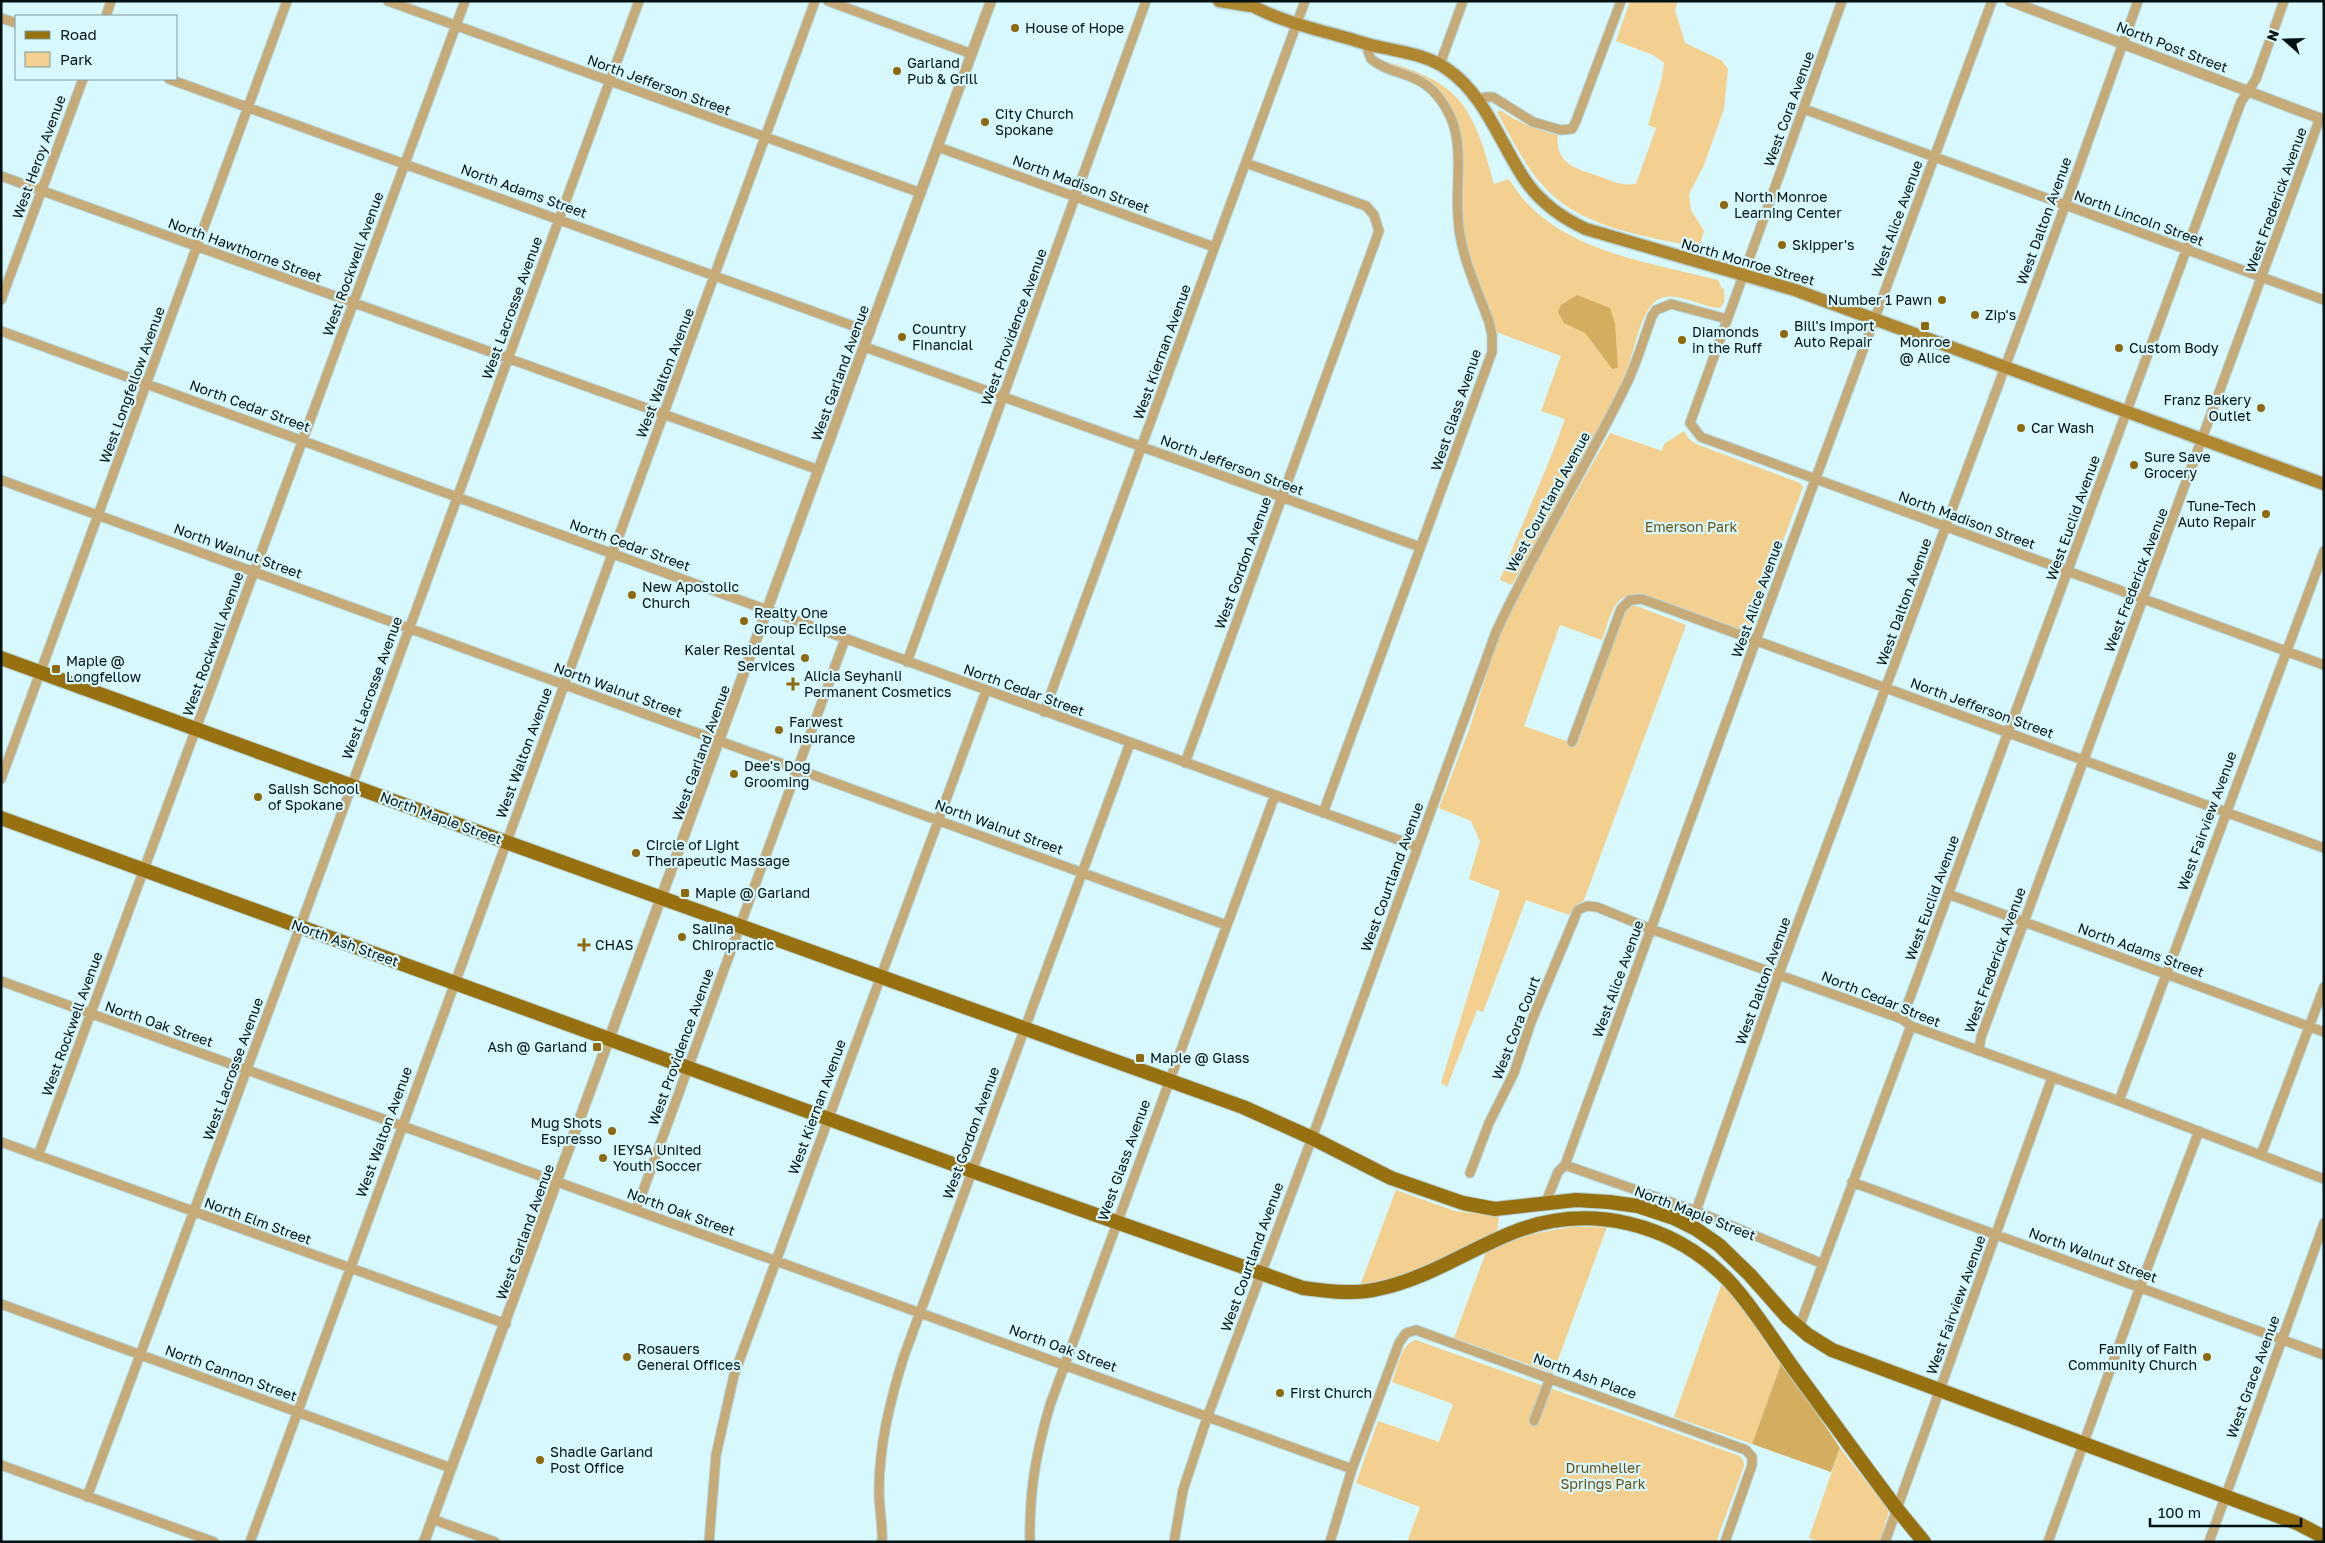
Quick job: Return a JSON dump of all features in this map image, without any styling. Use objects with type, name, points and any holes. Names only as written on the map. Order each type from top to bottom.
[{"type":"main road","name":"North Monroe Street","points":[[1219,1],[1248,4],[1297,23],[1370,45],[1417,55],[1440,64],[1463,82],[1478,101],[1526,181],[1542,200],[1562,216],[1598,234],[1744,274],[1875,319],[2324,484]]},
{"type":"main road","name":"North Maple Street","points":[[1,658],[1243,1107],[1312,1138],[1390,1178],[1464,1203],[1495,1208],[1576,1200],[1626,1204],[1650,1210],[1685,1224],[1706,1236],[1735,1260],[1799,1328],[1832,1350],[2296,1523],[2324,1537]]},
{"type":"main road","name":"North Ash Street","points":[[1,818],[972,1171],[1261,1275],[1303,1288],[1341,1293],[1378,1290],[1422,1276],[1514,1232],[1546,1222],[1577,1218],[1596,1218],[1648,1228],[1693,1250],[1730,1282],[1897,1509],[1924,1542]]},
{"type":"street","points":[[106,15],[111,1]]},
{"type":"street","name":"West Longfellow Avenue","points":[[1,779],[287,1]]},
{"type":"street","name":"North Jefferson Street","points":[[388,1],[765,139],[921,193]]},
{"type":"street","name":"West Rockwell Avenue","points":[[38,1156],[464,1]]},
{"type":"street","name":"West Lacrosse Avenue","points":[[88,1497],[300,927],[639,1]]},
{"type":"street","name":"West Walton Avenue","points":[[250,1542],[348,1268],[663,414],[716,276],[815,1]]},
{"type":"street","points":[[828,1],[972,54]]},
{"type":"street","name":"West Garland Avenue","points":[[424,1542],[506,1324],[991,1]]},
{"type":"street","name":"West Providence Avenue","points":[[907,662],[1146,1]]},
{"type":"street","name":"West Kiernan Avenue","points":[[1044,712],[1305,1]]},
{"type":"street","points":[[1440,64],[1463,1]]},
{"type":"street","points":[[1478,101],[1485,97],[1493,98],[1533,122],[1552,128],[1570,130],[1576,121],[1621,1]]},
{"type":"street","name":"West Cora Avenue","points":[[1690,423],[1842,1]]},
{"type":"street","name":"West Alice Avenue","points":[[1545,1204],[1558,1172],[1565,1165],[1992,1]]},
{"type":"street","name":"North Post Street","points":[[2010,1],[2322,119]]},
{"type":"street","name":"West Dalton Avenue","points":[[1696,1211],[1779,974],[2065,206],[2138,1]]},
{"type":"street","name":"West Euclid Avenue","points":[[1902,1019],[2241,102],[2256,79],[2284,1]]},
{"type":"street","points":[[1,18],[15,23]]},
{"type":"street","name":"West Glass Avenue","points":[[1323,813],[1487,370],[1492,352],[1492,335],[1459,234],[1458,146],[1453,121],[1442,103],[1425,84],[1371,60],[1368,51],[1370,45]]},
{"type":"street","name":"West Heroy Avenue","points":[[1,300],[83,80]]},
{"type":"street","name":"North Adams Street","points":[[172,80],[870,332]]},
{"type":"street","name":"North Lincoln Street","points":[[1804,109],[2324,300]]},
{"type":"street","name":"West Frederick Avenue","points":[[1979,1051],[1981,1037],[2142,599],[2322,119]]},
{"type":"street","name":"North Madison Street","points":[[938,147],[1214,247]]},
{"type":"street","name":"West Gordon Avenue","points":[[1185,763],[1379,231],[1374,215],[1366,206],[1246,163]]},
{"type":"street","name":"North Hawthorne Street","points":[[1,176],[819,470]]},
{"type":"street","name":"West Courtland Avenue","points":[[1174,1542],[1183,1490],[1208,1415],[1312,1138],[1496,632],[1517,587],[1590,456],[1628,381],[1652,316],[1656,310],[1671,304],[1727,319]]},
{"type":"street","name":"North Cedar Street","points":[[1,331],[1418,847]]},
{"type":"street","name":"North Jefferson Street","points":[[865,346],[1420,547]]},
{"type":"street","name":"North Madison Street","points":[[1690,423],[1701,437],[2324,665]]},
{"type":"street","name":"North Walnut Street","points":[[1,480],[1226,925]]},
{"type":"street","name":"West Fairview Avenue","points":[[2118,1101],[2324,551]]},
{"type":"street","name":"North Jefferson Street","points":[[1572,742],[1621,609],[1630,600],[1642,599],[2324,848]]},
{"type":"street","name":"West Providence Avenue","points":[[636,1210],[845,639]]},
{"type":"street","name":"West Kiernan Avenue","points":[[709,1542],[716,1455],[734,1375],[986,690]]},
{"type":"street","name":"West Gordon Avenue","points":[[882,1542],[879,1492],[881,1449],[889,1404],[920,1312],[1130,743]]},
{"type":"street","name":"West Glass Avenue","points":[[1030,1542],[1031,1484],[1038,1445],[1116,1222],[1274,795]]},
{"type":"street","name":"North Adams Street","points":[[1948,894],[2324,1032]]},
{"type":"street","name":"West Cora Court","points":[[1470,1173],[1489,1123],[1514,1074],[1531,1022],[1578,910],[1588,906],[1598,907]]},
{"type":"street","name":"North Cedar Street","points":[[1598,907],[1650,930],[1902,1019],[1911,1026],[2324,1178]]},
{"type":"street","name":"North Oak Street","points":[[1,981],[91,1015],[1208,1415],[1352,1469]]},
{"type":"street","points":[[2261,1155],[2324,986]]},
{"type":"street","points":[[1799,1328],[1911,1026]]},
{"type":"street","name":"West Fairview Avenue","points":[[1886,1542],[2052,1078]]},
{"type":"street","points":[[2048,1542],[2140,1287],[2199,1131]]},
{"type":"street","name":"North Elm Street","points":[[1,1142],[506,1324]]},
{"type":"street","name":"North Maple Street","points":[[1565,1165],[1696,1211],[1823,1264]]},
{"type":"street","name":"North Walnut Street","points":[[1852,1182],[2324,1355]]},
{"type":"street","name":"West Grace Avenue","points":[[2209,1542],[2280,1339],[2324,1222]]},
{"type":"street","name":"North Cannon Street","points":[[1,1304],[452,1468]]},
{"type":"street","name":"North Ash Place","points":[[1352,1469],[1399,1342],[1408,1332],[1424,1332],[1744,1448],[1750,1454],[1752,1461],[1751,1469],[1725,1542]]},
{"type":"street","points":[[1534,1421],[1550,1378]]},
{"type":"street","points":[[1,1465],[214,1542]]},
{"type":"street","points":[[1330,1542],[1352,1469]]},
{"type":"street","points":[[432,1519],[495,1542]]},
{"type":"green space","points":[[1630,1],[1678,1],[1675,10],[1685,43],[1721,60],[1728,69],[1724,109],[1704,165],[1689,194],[1691,210],[1704,231],[1699,248],[1613,228],[1573,210],[1555,197],[1539,181],[1516,148],[1497,112],[1500,110],[1528,126],[1558,135],[1559,152],[1563,158],[1582,171],[1617,183],[1636,184],[1656,128],[1648,125],[1662,78],[1664,63],[1653,55],[1616,41]]},
{"type":"green space","points":[[1383,61],[1410,69],[1448,89],[1461,102],[1471,118],[1487,158],[1494,184],[1509,179],[1526,202],[1552,224],[1573,237],[1596,247],[1645,262],[1718,280],[1722,289],[1724,288],[1724,302],[1719,308],[1673,296],[1659,299],[1648,311],[1639,330],[1628,367],[1616,395],[1573,478],[1512,585],[1500,580],[1565,419],[1541,411],[1561,356],[1496,332],[1466,245],[1462,223],[1461,138],[1457,122],[1432,85],[1383,64]],"holes":[[[1585,333],[1618,368],[1612,369]]]},
{"type":"green space","name":"Emerson Park","points":[[1684,431],[1689,439],[1696,444],[1800,483],[1803,487],[1750,630],[1744,631],[1643,594],[1633,594],[1619,601],[1614,607],[1602,640],[1560,625],[1524,726],[1577,745],[1624,613],[1628,608],[1634,605],[1686,625],[1584,900],[1569,915],[1526,900],[1483,1012],[1477,1010],[1447,1087],[1441,1083],[1500,891],[1469,879],[1480,841],[1471,821],[1439,808],[1469,730],[1500,631],[1522,587],[1610,433],[1662,451],[1664,444]]},
{"type":"green space","points":[[1396,1190],[1455,1211],[1499,1216],[1497,1233],[1414,1272],[1378,1283],[1360,1286]]},
{"type":"green space","points":[[1571,1227],[1607,1227],[1553,1373],[1454,1338],[1486,1252],[1527,1235]]},
{"type":"green space","points":[[1722,1283],[1782,1361],[1752,1444],[1674,1417]]},
{"type":"green space","name":"Drumheller Springs Park","points":[[1416,1340],[1740,1456],[1744,1466],[1716,1542],[1407,1542],[1420,1507],[1356,1483],[1378,1421],[1439,1442],[1453,1404],[1392,1382],[1403,1351],[1411,1342]]},
{"type":"green space","points":[[1840,1448],[1889,1511],[1880,1542],[1819,1542],[1809,1538]]},
{"type":"shaded area","points":[[1577,295],[1610,308],[1615,324],[1618,368],[1612,369],[1585,333],[1564,323],[1558,312],[1561,305]]},
{"type":"shaded area","points":[[1782,1361],[1840,1448],[1831,1472],[1752,1444]]},
{"type":"place","name":"House of Hope","points":[[1015,28]]},
{"type":"place","name":"Garland Pub & Grill","points":[[897,71]]},
{"type":"place","name":"City Church Spokane","points":[[985,122]]},
{"type":"place","name":"North Monroe Learning Center","points":[[1724,205]]},
{"type":"place","name":"Skipper's","points":[[1782,245]]},
{"type":"place","name":"Number 1 Pawn","points":[[1942,300]]},
{"type":"place","name":"Zip's","points":[[1975,315]]},
{"type":"place","name":"Monroe @ Alice","points":[[1925,326]]},
{"type":"place","name":"Bill's Import Auto Repair","points":[[1784,334]]},
{"type":"place","name":"Country Financial","points":[[902,337]]},
{"type":"place","name":"Diamonds in the Ruff","points":[[1682,340]]},
{"type":"place","name":"Custom Body","points":[[2119,348]]},
{"type":"place","name":"Franz Bakery Outlet","points":[[2261,408]]},
{"type":"place","name":"Car Wash","points":[[2021,428]]},
{"type":"place","name":"Sure Save Grocery","points":[[2134,465]]},
{"type":"place","name":"Tune-Tech Auto Repair","points":[[2266,514]]},
{"type":"place","name":"New Apostolic Church","points":[[632,595]]},
{"type":"place","name":"Realty One Group Eclipse","points":[[744,621]]},
{"type":"place","name":"Kaler Residental Services","points":[[805,658]]},
{"type":"place","name":"Maple @ Longfellow","points":[[56,669]]},
{"type":"place","name":"Alicia Seyhanli Permanent Cosmetics","points":[[793,684]]},
{"type":"place","name":"Farwest Insurance","points":[[779,730]]},
{"type":"place","name":"Dee's Dog Grooming","points":[[734,774]]},
{"type":"place","name":"Salish School of Spokane","points":[[258,797]]},
{"type":"place","name":"Circle of Light Therapeutic Massage","points":[[636,853]]},
{"type":"place","name":"Maple @ Garland","points":[[685,893]]},
{"type":"place","name":"Salina Chiropractic","points":[[682,937]]},
{"type":"place","name":"CHAS","points":[[584,945]]},
{"type":"place","name":"Ash @ Garland","points":[[597,1047]]},
{"type":"place","name":"Maple @ Glass","points":[[1140,1058]]},
{"type":"place","name":"Mug Shots Espresso","points":[[612,1131]]},
{"type":"place","name":"IEYSA United Youth Soccer","points":[[603,1158]]},
{"type":"place","name":"Rosauers General Offices","points":[[627,1357]]},
{"type":"place","name":"Family of Faith Community Church","points":[[2207,1357]]},
{"type":"place","name":"First Church","points":[[1280,1393]]},
{"type":"place","name":"Shadle Garland Post Office","points":[[540,1460]]}]
